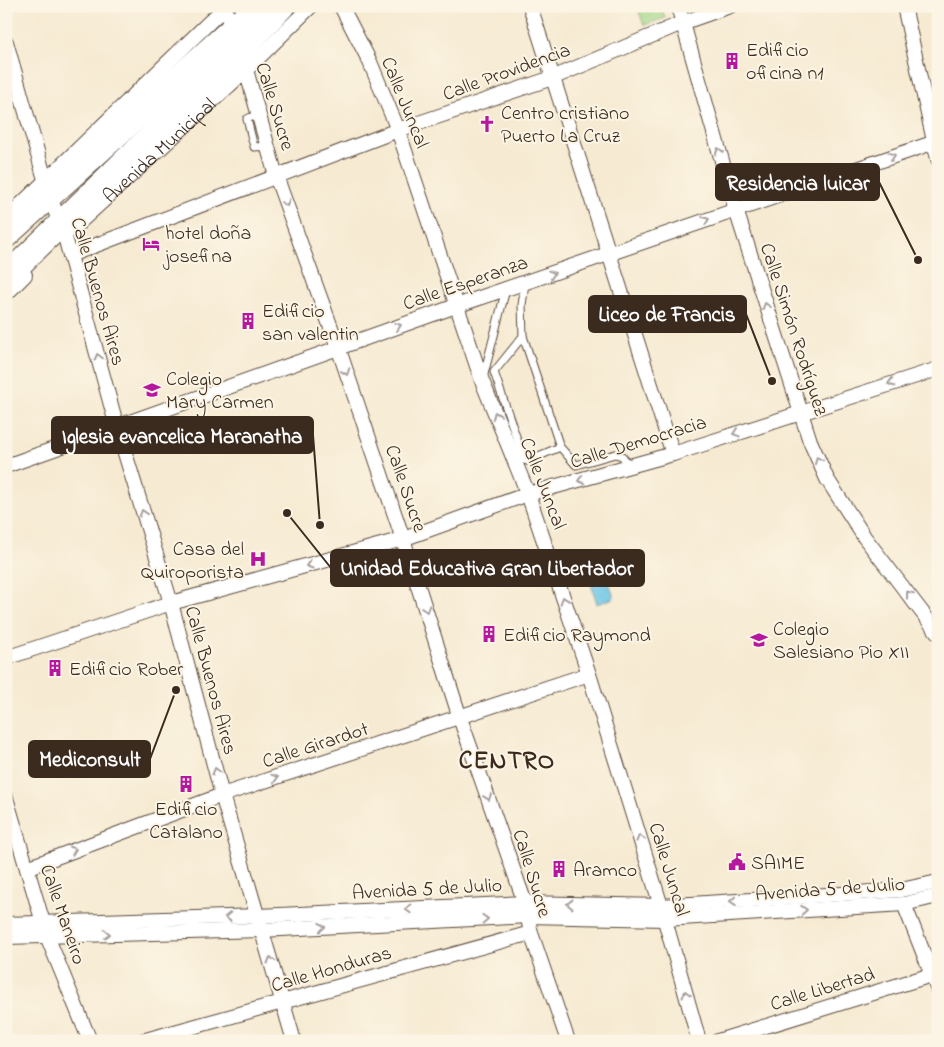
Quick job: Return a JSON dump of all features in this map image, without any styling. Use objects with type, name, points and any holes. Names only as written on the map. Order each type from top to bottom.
[{"type":"highway","name":"Avenida Municipal","points":[[6,235],[48,189],[239,51],[258,6]]},
{"type":"highway","name":"Avenida Municipal","points":[[6,277],[62,231],[282,6]]},
{"type":"street","name":"Avenida Municipal","points":[[239,51],[311,6]]},
{"type":"street","name":"Calle Juncal","points":[[341,6],[370,62],[398,130],[482,380],[528,494],[589,674],[663,913],[699,1041]]},
{"type":"street","points":[[530,6],[672,454]]},
{"type":"street","name":"Calle Simón Rodríguez","points":[[678,6],[736,210],[799,412],[827,479],[865,538],[938,634]]},
{"type":"street","name":"Calle Providencia","points":[[70,255],[398,130],[552,78],[682,23],[730,6]]},
{"type":"street","points":[[904,6],[936,142],[938,159]]},
{"type":"street","name":"Avenida Municipal","points":[[6,219],[48,189],[225,7]]},
{"type":"street","name":"Calle Sucre","points":[[225,7],[276,176],[338,347],[403,539],[460,718],[526,910],[531,933],[568,1041]]},
{"type":"street","name":"Calle Buenos Aires","points":[[6,42],[48,189],[70,255],[117,426],[171,604],[222,794],[294,1041]]},
{"type":"street","name":"Calle Esperanza","points":[[6,466],[338,347],[936,142]]},
{"type":"street","name":"Avenida Municipal","points":[[6,294],[62,231]]},
{"type":"street","name":"Calle Democracia","points":[[6,658],[171,604],[403,539],[528,494],[672,454],[938,369]]},
{"type":"street","name":"Calle Girardot","points":[[27,868],[222,794],[460,718],[589,674]]},
{"type":"street","name":"Calle Maneiro","points":[[6,798],[45,929],[90,1041]]},
{"type":"street","name":"Avenida 5 de Julio","points":[[663,913],[900,890],[938,882]]},
{"type":"street","name":"Avenida 5 de Julio","points":[[6,924],[45,929],[261,923],[526,910],[663,913],[904,904],[938,896]]},
{"type":"street","points":[[904,904],[935,974],[938,990]]},
{"type":"street","name":"Avenida 5 de Julio","points":[[6,937],[45,929]]},
{"type":"street","name":"Calle Honduras","points":[[142,1041],[531,933]]},
{"type":"street","name":"Calle Libertad","points":[[718,1041],[935,974]]},
{"type":"lane","points":[[525,283],[522,305],[523,336],[560,447],[576,465],[615,454],[622,456],[630,466]]},
{"type":"lane","points":[[482,380],[506,289]]},
{"type":"lane","points":[[523,336],[494,372],[524,460],[526,461],[560,447]]},
{"type":"green space","points":[[637,6],[661,6],[665,18],[644,25]]},
{"type":"water","points":[[602,559],[614,598],[597,604],[585,564]]},
{"type":"place","name":"Edificio oficina n1","points":[[732,61]]},
{"type":"place","name":"Centro cristiano Puerto La Cruz","points":[[487,124]]},
{"type":"place","name":"hotel doña josefina","points":[[151,244]]},
{"type":"place","name":"Residencia luicar","points":[[918,260]]},
{"type":"place","name":"Edificio san valentin","points":[[248,321]]},
{"type":"place","name":"Liceo de Francis","points":[[772,381]]},
{"type":"place","name":"Colegio Mary Carmen","points":[[152,390]]},
{"type":"place","name":"Unidad Educativa Gran Libertador","points":[[287,513]]},
{"type":"place","name":"Iglesia evancelica Maranatha","points":[[320,525]]},
{"type":"place","name":"Casa del Quiroporista","points":[[258,559]]},
{"type":"place","name":"Edificio Raymond","points":[[489,634]]},
{"type":"place","name":"Colegio Salesiano Pio XII","points":[[759,640]]},
{"type":"place","name":"Edificio Rober","points":[[55,668]]},
{"type":"place","name":"Mediconsult","points":[[176,690]]},
{"type":"place","name":"Edificio Catalano","points":[[186,784]]},
{"type":"place","name":"SAIME","points":[[737,862]]},
{"type":"place","name":"Aramco","points":[[559,869]]},
{"type":"district","name":"CENTRO","points":[[507,759]]}]
